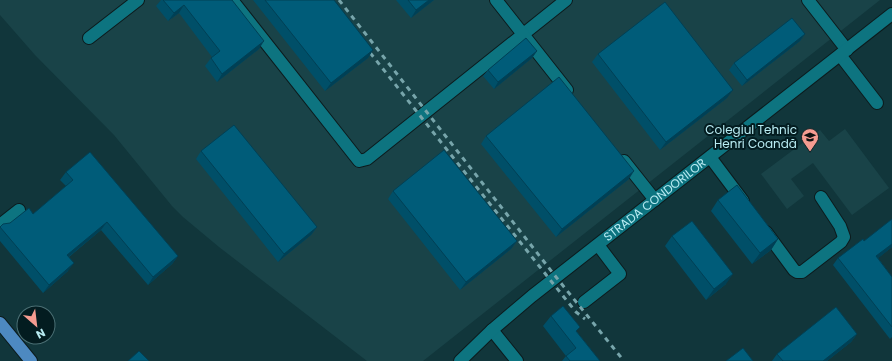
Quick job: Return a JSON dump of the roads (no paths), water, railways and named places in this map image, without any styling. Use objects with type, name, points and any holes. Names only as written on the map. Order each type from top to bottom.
[{"type":"main road","points":[[0,323],[31,361]]},
{"type":"street","points":[[89,38],[138,0]]},
{"type":"street","points":[[232,0],[359,160],[367,159],[566,0]]},
{"type":"street","points":[[496,0],[576,101]]},
{"type":"street","points":[[808,0],[877,103]]},
{"type":"street","name":"STRADA CONDORILOR","points":[[460,361],[492,330],[532,296],[892,14]]},
{"type":"street","points":[[615,149],[655,200]]},
{"type":"street","points":[[710,157],[752,213]]},
{"type":"street","points":[[761,225],[794,270],[797,272],[802,272],[841,242],[844,237],[840,226],[821,197]]},
{"type":"street","points":[[0,225],[19,210]]},
{"type":"street","points":[[584,302],[620,274],[598,245]]},
{"type":"street","points":[[492,330],[517,361]]},
{"type":"railway","points":[[339,0],[556,277],[624,361]]},
{"type":"railway","points":[[364,45],[576,312],[585,319]]},
{"type":"place","name":"Colegiul Tehnic Henri Coandă","points":[[810,152]]}]
